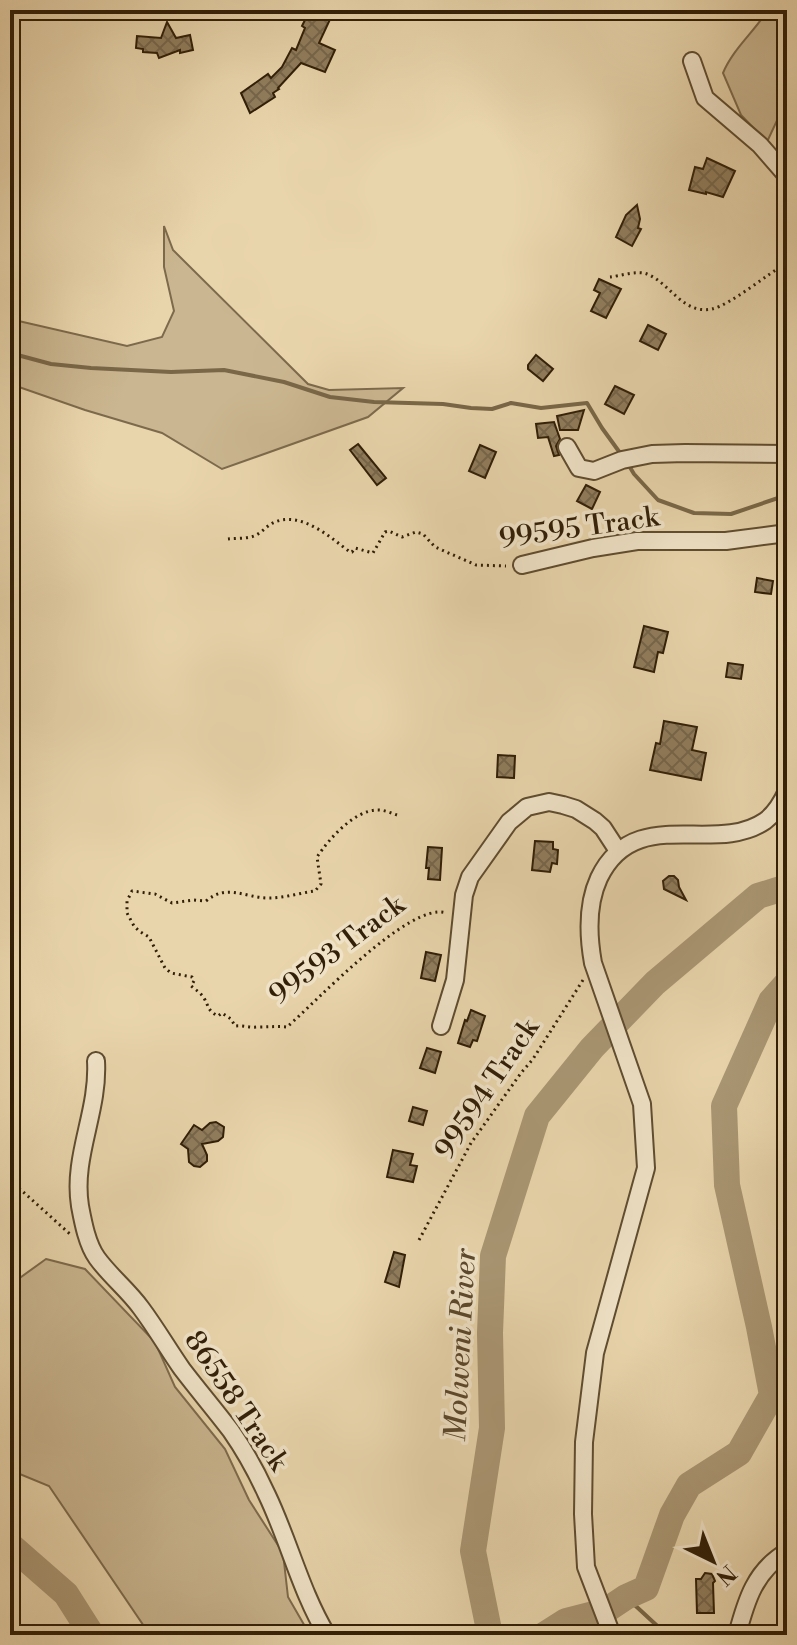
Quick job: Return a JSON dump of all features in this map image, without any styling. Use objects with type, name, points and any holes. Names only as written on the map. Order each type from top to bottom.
[{"type":"street","points":[[692,61],[705,98],[760,145],[787,176]]},
{"type":"street","points":[[567,447],[579,468],[594,471],[622,460],[652,454],[787,454]]},
{"type":"street","name":"99595 Track","points":[[522,565],[637,541],[726,541],[787,533]]},
{"type":"street","points":[[612,1635],[586,1567],[583,1514],[585,1430],[595,1353],[646,1168],[642,1104],[593,963],[590,907],[604,868],[618,851],[636,841],[656,836],[731,833],[746,829],[763,822],[778,809],[787,791]]},
{"type":"street","points":[[441,1026],[455,980],[464,895],[470,877],[509,822],[527,807],[549,802],[576,809],[603,828],[618,851]]},
{"type":"street","name":"86558 Track","points":[[96,1061],[95,1096],[78,1164],[85,1228],[95,1255],[140,1307],[251,1464],[268,1496],[305,1593],[327,1635]]},
{"type":"street","points":[[737,1635],[744,1608],[760,1576],[775,1559],[787,1552]]},
{"type":"path","points":[[610,277],[647,274],[681,301],[708,309],[723,305],[787,263]]},
{"type":"path","name":"99595 Track","points":[[228,539],[252,537],[273,523],[284,520],[297,521],[320,530],[350,552],[359,548],[373,553],[385,532],[402,537],[416,532],[423,534],[435,547],[476,565],[522,565]]},
{"type":"path","name":"99593 Track","points":[[397,815],[376,809],[342,827],[317,857],[321,884],[315,891],[272,898],[250,896],[238,891],[216,893],[206,901],[172,903],[155,894],[132,891],[127,901],[127,913],[139,931],[149,937],[165,968],[171,973],[192,977],[194,981],[191,986],[202,996],[211,1013],[218,1016],[222,1013],[235,1026],[256,1027],[287,1027],[348,968],[409,922],[441,911],[461,919]]},
{"type":"path","name":"99594 Track","points":[[419,1240],[471,1143],[533,1059],[593,963]]},
{"type":"path","points":[[10,1180],[49,1215]]},
{"type":"shaded area","points":[[768,10],[787,10],[787,109],[779,116],[767,142],[741,115],[723,73],[732,56]]},
{"type":"shaded area","points":[[164,226],[173,250],[308,384],[329,390],[403,388],[368,417],[222,469],[162,433],[19,387],[10,387],[10,319],[127,346],[162,337],[174,311],[164,267]]},
{"type":"shaded area","points":[[46,1259],[85,1269],[155,1342],[175,1387],[225,1449],[249,1500],[283,1553],[288,1597],[310,1635],[150,1635],[49,1486],[10,1470],[10,1285]]},
{"type":"building","points":[[310,10],[333,13],[319,43],[335,50],[325,72],[301,63],[273,93],[275,97],[250,113],[241,93],[268,74],[271,78],[282,67],[292,48],[296,50]]},
{"type":"building","points":[[167,22],[176,38],[190,35],[193,50],[180,53],[180,50],[159,58],[157,53],[136,48],[137,36],[161,38]]},
{"type":"building","points":[[707,158],[735,171],[723,197],[689,190],[695,167],[703,169]]},
{"type":"building","points":[[637,205],[638,228],[641,229],[632,246],[616,237],[626,215]]},
{"type":"building","points":[[599,279],[621,289],[606,318],[591,311],[600,293],[594,290]]},
{"type":"building","points":[[648,325],[666,334],[658,350],[640,341]]},
{"type":"building","points":[[536,355],[553,369],[543,381],[528,369]]},
{"type":"building","points":[[615,386],[634,395],[624,414],[605,404]]},
{"type":"building","points":[[584,410],[578,430],[560,430],[557,416]]},
{"type":"building","points":[[554,422],[560,439],[556,446],[559,455],[554,456],[548,437],[538,438],[536,424]]},
{"type":"building","points":[[358,444],[386,478],[377,485],[350,450]]},
{"type":"building","points":[[480,445],[496,452],[485,478],[469,471]]},
{"type":"building","points":[[586,485],[600,492],[592,509],[577,501]]},
{"type":"building","points":[[757,578],[773,581],[771,594],[755,592]]},
{"type":"building","points":[[644,626],[668,632],[663,653],[658,652],[654,672],[634,667]]},
{"type":"building","points":[[728,663],[743,665],[741,679],[726,677]]},
{"type":"building","points":[[664,721],[697,727],[692,750],[706,753],[701,780],[650,770],[656,743],[660,744]]},
{"type":"building","points":[[498,755],[515,756],[514,778],[497,777]]},
{"type":"building","points":[[535,841],[553,842],[553,849],[558,850],[557,864],[552,863],[550,872],[532,870]]},
{"type":"building","points":[[428,847],[442,848],[440,880],[428,879]]},
{"type":"building","points":[[669,876],[678,880],[686,900],[664,889],[663,881]]},
{"type":"building","points":[[426,952],[441,955],[435,981],[421,978]]},
{"type":"building","points":[[471,1010],[485,1016],[477,1041],[473,1040],[470,1047],[458,1043]]},
{"type":"building","points":[[427,1048],[441,1052],[435,1073],[420,1068]]},
{"type":"building","points":[[413,1107],[427,1111],[423,1125],[409,1121]]},
{"type":"building","points":[[216,1122],[224,1127],[223,1137],[202,1144],[207,1161],[200,1167],[194,1166],[189,1162],[188,1149],[181,1144],[194,1125],[202,1130]]},
{"type":"building","points":[[393,1150],[413,1154],[410,1165],[417,1166],[413,1182],[387,1177]]},
{"type":"building","points":[[394,1252],[405,1255],[399,1287],[385,1282]]},
{"type":"building","points":[[705,1573],[712,1574],[715,1581],[714,1613],[697,1613],[696,1579],[701,1579]]},
{"type":"waterway","points":[[10,353],[51,364],[91,368],[171,372],[224,370],[284,382],[330,397],[374,402],[492,409],[511,403],[541,408],[587,403],[623,457]]},
{"type":"waterway","points":[[628,464],[658,500],[694,513],[731,514],[787,495]]},
{"type":"waterway","name":"Molweni River","points":[[490,1635],[473,1551],[492,1428],[490,1333],[493,1256],[537,1116],[592,1048],[655,983],[758,896],[787,887]]},
{"type":"waterway","name":"Molweni River","points":[[544,1635],[566,1621],[605,1611],[646,1588],[672,1515],[689,1485],[739,1453],[772,1395],[727,1185],[724,1106],[771,1001],[787,983]]},
{"type":"waterway","points":[[10,1545],[66,1594],[92,1635]]},
{"type":"waterway","points":[[626,1597],[666,1634],[685,1635]]},
{"type":"waterway","points":[[760,1635],[787,1626]]}]
